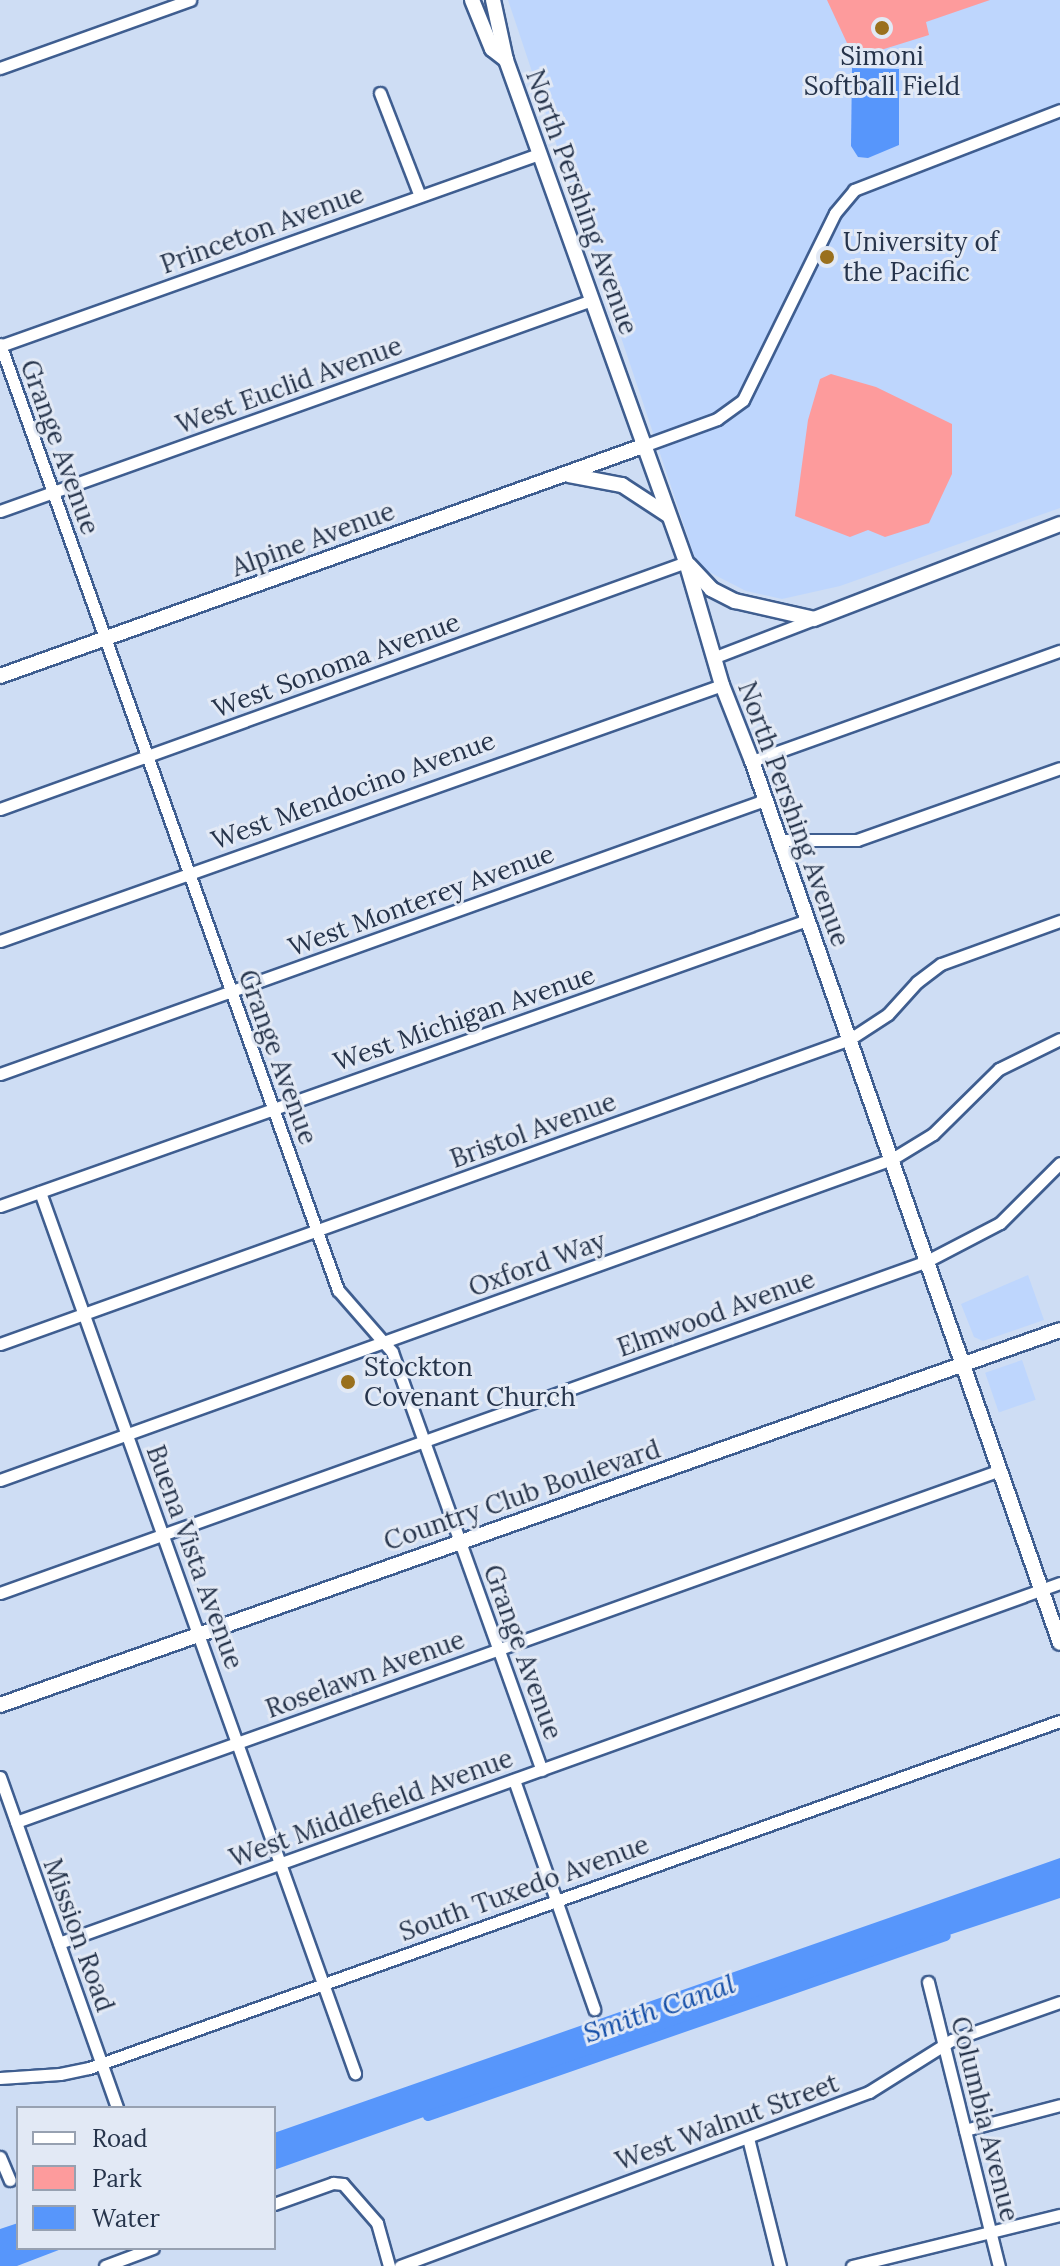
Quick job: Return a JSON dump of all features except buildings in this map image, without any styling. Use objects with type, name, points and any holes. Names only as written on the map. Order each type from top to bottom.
[{"type":"street","points":[[0,68],[190,0]]},
{"type":"street","points":[[472,0],[492,49],[506,60]]},
{"type":"street","name":"North Pershing Avenue","points":[[493,0],[506,60],[686,562],[722,685],[752,761],[1060,1643]]},
{"type":"street","points":[[380,93],[420,196]]},
{"type":"street","points":[[643,446],[717,419],[743,400],[835,213],[854,190],[869,181],[1060,110]]},
{"type":"street","name":"Princeton Avenue","points":[[0,345],[539,154]]},
{"type":"street","name":"West Euclid Avenue","points":[[0,511],[592,300]]},
{"type":"street","name":"Grange Avenue","points":[[0,345],[338,1290],[392,1352],[542,1770]]},
{"type":"street","name":"Alpine Avenue","points":[[0,676],[643,446]]},
{"type":"street","points":[[565,474],[622,485],[668,515]]},
{"type":"street","points":[[713,658],[1060,524]]},
{"type":"street","points":[[686,562],[711,589],[735,601],[814,619]]},
{"type":"street","name":"West Sonoma Avenue","points":[[0,809],[686,562]]},
{"type":"street","points":[[752,761],[1060,651]]},
{"type":"street","name":"West Mendocino Avenue","points":[[0,941],[722,685]]},
{"type":"street","points":[[779,840],[857,840],[1060,768]]},
{"type":"street","name":"West Monterey Avenue","points":[[0,1074],[765,800]]},
{"type":"street","name":"West Michigan Avenue","points":[[0,1206],[807,920]]},
{"type":"street","name":"Bristol Avenue","points":[[0,1344],[850,1039],[888,1014],[917,982],[941,964],[1060,921]]},
{"type":"street","name":"Oxford Way","points":[[0,1480],[892,1159],[933,1134],[999,1069],[1060,1039]]},
{"type":"street","name":"Elmwood Avenue","points":[[0,1593],[927,1261],[1000,1223],[1060,1163]]},
{"type":"street","name":"Buena Vista Avenue","points":[[40,1192],[355,2073]]},
{"type":"street","name":"Country Club Boulevard","points":[[0,1705],[1060,1330]]},
{"type":"street","name":"Roselawn Avenue","points":[[16,1822],[1000,1470]]},
{"type":"street","name":"West Middlefield Avenue","points":[[59,1943],[1060,1583]]},
{"type":"street","name":"South Tuxedo Avenue","points":[[0,2078],[60,2074],[102,2063],[1060,1721]]},
{"type":"street","name":"Mission Road","points":[[0,1777],[116,2106]]},
{"type":"street","points":[[514,1780],[594,2009]]},
{"type":"street","name":"Columbia Avenue","points":[[928,1982],[999,2266]]},
{"type":"street","name":"West Walnut Street","points":[[400,2266],[869,2092],[896,2078],[943,2045],[1060,2002]]},
{"type":"street","points":[[965,2130],[1060,2105]]},
{"type":"street","points":[[748,2138],[780,2266]]},
{"type":"street","points":[[0,2157],[10,2180]]},
{"type":"street","points":[[276,2203],[333,2183],[343,2184],[377,2223],[389,2266]]},
{"type":"street","points":[[852,2266],[1060,2215]]},
{"type":"street","points":[[105,2266],[148,2250]]},
{"type":"shaded area","name":"University of the Pacific","points":[[508,0],[1060,0],[1060,508],[840,586],[782,599],[746,591],[707,571],[694,555]]},
{"type":"shaded area","points":[[1028,1275],[1044,1320],[983,1341],[974,1337],[961,1304]]},
{"type":"shaded area","points":[[1022,1360],[1036,1400],[999,1412],[985,1373]]},
{"type":"green space","name":"Simoni Softball Field","points":[[827,0],[990,0],[926,22],[929,35],[868,54],[847,43]]},
{"type":"green space","points":[[831,374],[876,387],[952,424],[952,474],[929,523],[885,537],[868,530],[850,537],[795,516],[808,420],[820,379]]},
{"type":"water","points":[[852,68],[899,69],[899,145],[868,158],[858,157],[851,146]]},
{"type":"water","points":[[1060,1858],[1060,1898],[775,1993],[276,2169],[276,2132]]},
{"type":"water","points":[[16,2224],[16,2250],[59,2250],[17,2266],[0,2266],[0,2229]]},
{"type":"waterway","name":"Smith Canal","points":[[428,2116],[946,1936]]},
{"type":"place","name":"Simoni Softball Field","points":[[882,28]]},
{"type":"place","name":"University of the Pacific","points":[[827,257]]},
{"type":"place","name":"Stockton Covenant Church","points":[[348,1382]]}]
